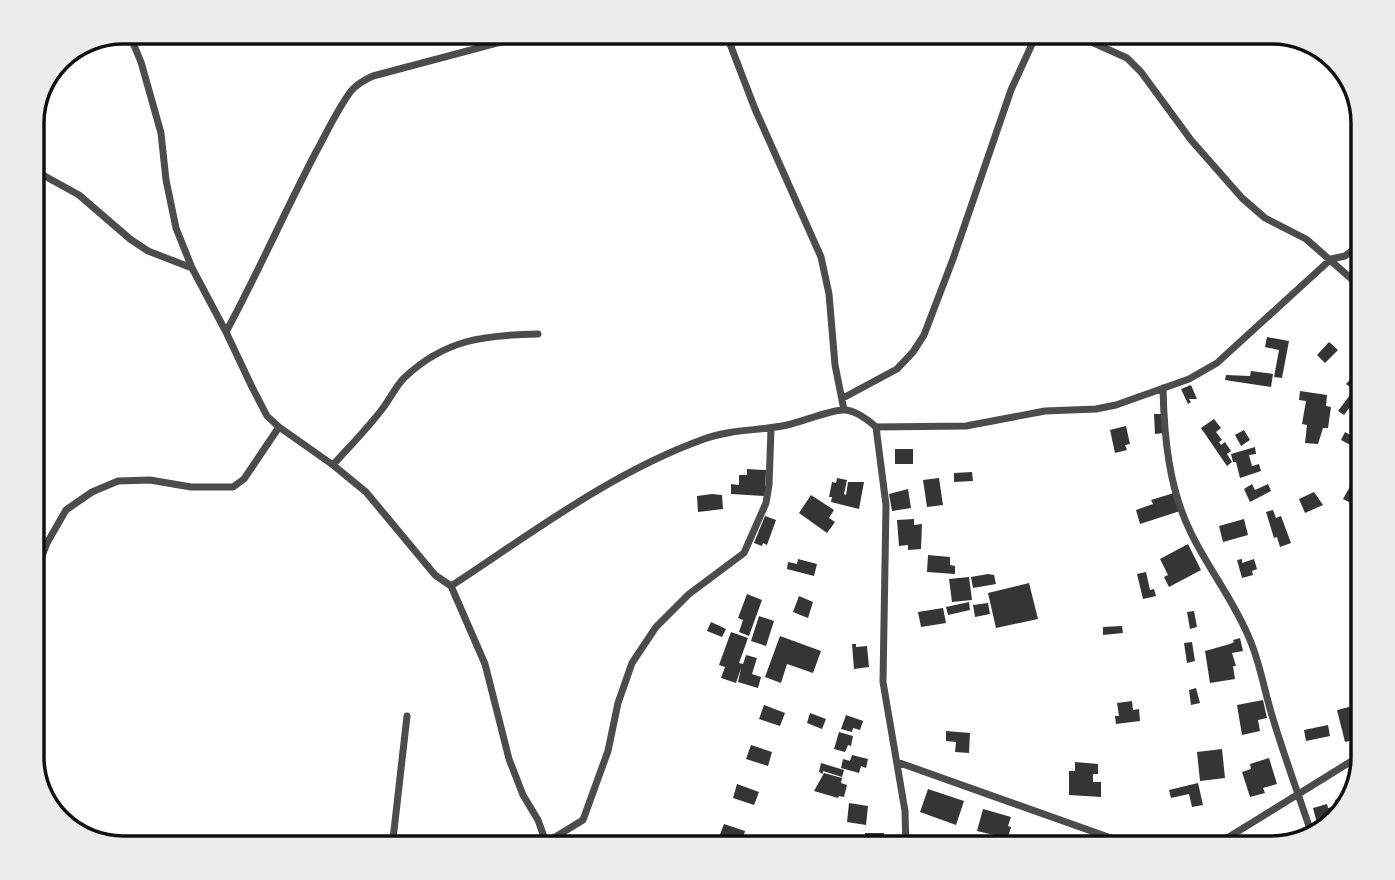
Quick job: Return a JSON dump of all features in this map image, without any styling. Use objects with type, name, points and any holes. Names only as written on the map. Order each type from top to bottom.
[{"type":"street","points":[[133,44],[161,133],[166,180],[176,228],[192,268],[267,416],[366,492],[435,575],[451,586],[485,664],[509,759],[543,836]]},
{"type":"street","points":[[226,332],[258,274],[299,185],[352,90],[363,80],[373,76],[496,44]]},
{"type":"street","points":[[730,44],[755,109],[821,257],[829,294],[835,365],[844,410]]},
{"type":"street","points":[[843,398],[897,369],[924,335],[1011,90],[1032,44]]},
{"type":"street","points":[[1095,44],[1127,58],[1141,72],[1191,140],[1242,198],[1265,218],[1306,239],[1351,278]]},
{"type":"street","points":[[44,176],[79,195],[130,240],[148,251],[192,268]]},
{"type":"street","points":[[451,586],[621,477],[703,439],[726,433],[771,429],[844,410],[865,418],[876,427],[966,426],[1045,411],[1096,409],[1116,405],[1163,388],[1203,373],[1217,363],[1331,259],[1345,256],[1351,251]]},
{"type":"street","points":[[333,465],[369,426],[402,379],[429,358],[459,344],[492,335],[538,334]]},
{"type":"street","points":[[1163,388],[1164,424],[1172,477],[1181,511],[1191,535],[1242,620],[1252,644],[1309,827]]},
{"type":"street","points":[[44,551],[66,510],[92,492],[118,481],[150,480],[191,487],[233,487],[244,479],[279,427]]},
{"type":"street","points":[[876,427],[886,505],[883,682],[905,811],[906,836]]},
{"type":"street","points":[[560,836],[583,820],[608,751],[618,704],[632,663],[656,627],[689,594],[744,553],[766,503],[771,429]]},
{"type":"street","points":[[393,836],[407,716]]},
{"type":"street","points":[[1231,836],[1351,761]]},
{"type":"street","points":[[897,762],[1105,836]]},
{"type":"building","points":[[1267,337],[1289,341],[1282,378],[1274,377],[1279,350],[1265,347]]},
{"type":"building","points":[[1329,342],[1338,350],[1325,363],[1317,355]]},
{"type":"building","points":[[1251,371],[1273,374],[1271,387],[1225,380],[1226,375],[1250,376]]},
{"type":"building","points":[[1191,385],[1197,399],[1189,399],[1191,402],[1188,404],[1181,389]]},
{"type":"building","points":[[1300,391],[1327,395],[1326,406],[1331,407],[1328,428],[1323,428],[1318,444],[1305,443],[1307,425],[1302,424],[1306,401],[1299,400]]},
{"type":"building","points":[[1351,394],[1351,406],[1344,415],[1338,411]]},
{"type":"building","points":[[1154,414],[1162,414],[1164,433],[1155,434]]},
{"type":"building","points":[[1214,419],[1221,428],[1216,432],[1222,440],[1219,442],[1221,445],[1225,442],[1231,451],[1227,454],[1232,462],[1227,466],[1201,428]]},
{"type":"building","points":[[1126,426],[1130,444],[1125,445],[1127,450],[1115,453],[1110,430]]},
{"type":"building","points":[[1244,430],[1250,440],[1241,446],[1235,435]]},
{"type":"building","points":[[1345,432],[1351,436],[1351,445],[1341,440]]},
{"type":"building","points":[[1255,447],[1256,454],[1249,455],[1252,466],[1259,464],[1261,471],[1240,478],[1231,454]]},
{"type":"building","points":[[895,449],[913,449],[913,464],[895,464]]},
{"type":"building","points":[[747,469],[766,470],[765,496],[731,494],[731,484],[739,485],[739,475],[747,475]]},
{"type":"building","points":[[972,472],[973,481],[954,482],[954,473]]},
{"type":"building","points":[[837,478],[847,480],[846,495],[848,482],[864,482],[859,509],[831,502],[832,497],[829,497],[832,482],[836,483]]},
{"type":"building","points":[[939,478],[943,505],[927,507],[923,480]]},
{"type":"building","points":[[1252,484],[1255,490],[1268,484],[1271,491],[1250,502],[1244,489]]},
{"type":"building","points":[[1351,485],[1351,503],[1343,499]]},
{"type":"building","points":[[908,489],[911,508],[892,511],[889,494]]},
{"type":"building","points":[[1314,492],[1323,505],[1305,513],[1299,499]]},
{"type":"building","points":[[1174,493],[1180,511],[1140,524],[1136,510],[1153,504],[1151,500]]},
{"type":"building","points":[[722,495],[723,509],[698,512],[697,496]]},
{"type":"building","points":[[811,495],[834,510],[829,518],[835,522],[827,533],[799,513]]},
{"type":"building","points":[[1273,510],[1276,518],[1281,516],[1291,543],[1280,547],[1277,537],[1274,538],[1266,512]]},
{"type":"building","points":[[765,516],[776,520],[767,545],[763,543],[762,546],[754,543]]},
{"type":"building","points":[[914,519],[914,525],[922,524],[921,549],[908,550],[908,545],[899,546],[897,520]]},
{"type":"building","points":[[1244,519],[1248,535],[1223,542],[1219,526]]},
{"type":"building","points":[[1188,544],[1201,570],[1169,587],[1164,577],[1168,575],[1160,559]]},
{"type":"building","points":[[928,555],[950,557],[950,565],[955,566],[955,574],[927,572]]},
{"type":"building","points":[[798,559],[817,564],[814,576],[787,569],[788,562],[797,564]]},
{"type":"building","points":[[1242,559],[1242,563],[1254,559],[1257,569],[1252,571],[1253,575],[1242,578],[1237,560]]},
{"type":"building","points":[[1146,572],[1150,590],[1154,589],[1156,596],[1143,599],[1137,574]]},
{"type":"building","points":[[994,575],[996,584],[973,588],[971,577]]},
{"type":"building","points":[[969,577],[972,600],[952,602],[949,579]]},
{"type":"building","points":[[1029,583],[1038,619],[996,628],[988,593]]},
{"type":"building","points":[[747,594],[762,600],[749,636],[739,632],[743,620],[738,618]]},
{"type":"building","points":[[799,596],[813,602],[808,618],[793,612]]},
{"type":"building","points":[[969,602],[970,610],[948,615],[946,607]]},
{"type":"building","points":[[988,603],[990,614],[975,617],[973,605]]},
{"type":"building","points":[[943,608],[946,623],[921,627],[918,612]]},
{"type":"building","points":[[1194,611],[1197,627],[1190,629],[1187,612]]},
{"type":"building","points":[[759,616],[774,621],[766,646],[751,641]]},
{"type":"building","points":[[711,622],[726,629],[722,637],[707,631]]},
{"type":"building","points":[[1122,626],[1123,633],[1103,635],[1103,627]]},
{"type":"building","points":[[731,632],[748,638],[739,663],[743,664],[746,655],[757,658],[752,674],[761,677],[758,688],[738,682],[741,668],[736,683],[721,678],[725,667],[719,665]]},
{"type":"building","points":[[780,636],[821,651],[813,673],[787,664],[781,683],[765,677]]},
{"type":"building","points":[[1240,638],[1243,651],[1232,653],[1236,666],[1233,666],[1235,679],[1210,683],[1205,651],[1230,644]]},
{"type":"building","points":[[1192,642],[1195,661],[1187,663],[1184,643]]},
{"type":"building","points":[[852,644],[856,644],[856,647],[867,646],[869,667],[854,669]]},
{"type":"building","points":[[1196,688],[1200,703],[1191,705],[1189,690]]},
{"type":"building","points":[[1263,700],[1267,718],[1258,720],[1260,731],[1242,735],[1237,705]]},
{"type":"building","points":[[1132,701],[1133,710],[1139,709],[1140,721],[1116,724],[1115,716],[1119,716],[1117,703]]},
{"type":"building","points":[[764,705],[785,713],[780,726],[759,719]]},
{"type":"building","points":[[1351,706],[1351,740],[1345,742],[1337,710]]},
{"type":"building","points":[[810,713],[826,719],[822,729],[807,723]]},
{"type":"building","points":[[846,715],[863,721],[860,730],[853,728],[852,732],[841,729]]},
{"type":"building","points":[[1328,725],[1330,736],[1306,741],[1304,730]]},
{"type":"building","points":[[946,731],[970,733],[969,753],[955,752],[956,742],[946,741]]},
{"type":"building","points":[[839,732],[853,736],[851,746],[848,745],[845,752],[834,749]]},
{"type":"building","points":[[751,745],[772,752],[768,766],[746,759]]},
{"type":"building","points":[[1222,749],[1225,778],[1200,781],[1197,752]]},
{"type":"building","points":[[852,755],[868,759],[866,768],[861,766],[859,773],[841,768],[843,759],[850,761]]},
{"type":"building","points":[[1269,758],[1277,784],[1263,788],[1265,793],[1250,797],[1242,772],[1251,769],[1250,764]]},
{"type":"building","points":[[1075,762],[1098,764],[1098,774],[1093,774],[1093,782],[1101,782],[1101,797],[1069,795],[1069,771],[1075,771]]},
{"type":"building","points":[[821,763],[844,770],[842,777],[819,772]]},
{"type":"building","points":[[824,773],[842,778],[841,783],[847,785],[844,797],[838,798],[814,791]]},
{"type":"building","points":[[1198,783],[1203,805],[1192,807],[1189,794],[1171,798],[1169,790]]},
{"type":"building","points":[[737,784],[759,792],[754,805],[733,798]]},
{"type":"building","points":[[928,789],[964,801],[956,825],[920,812]]},
{"type":"building","points":[[849,803],[868,806],[866,825],[847,822]]},
{"type":"building","points":[[1327,804],[1328,808],[1333,807],[1317,822],[1313,808]]},
{"type":"building","points":[[983,809],[1011,817],[1008,836],[994,836],[977,831]]},
{"type":"building","points":[[724,824],[745,831],[744,836],[719,836]]},
{"type":"building","points":[[865,833],[884,833],[884,836],[865,836]]}]
